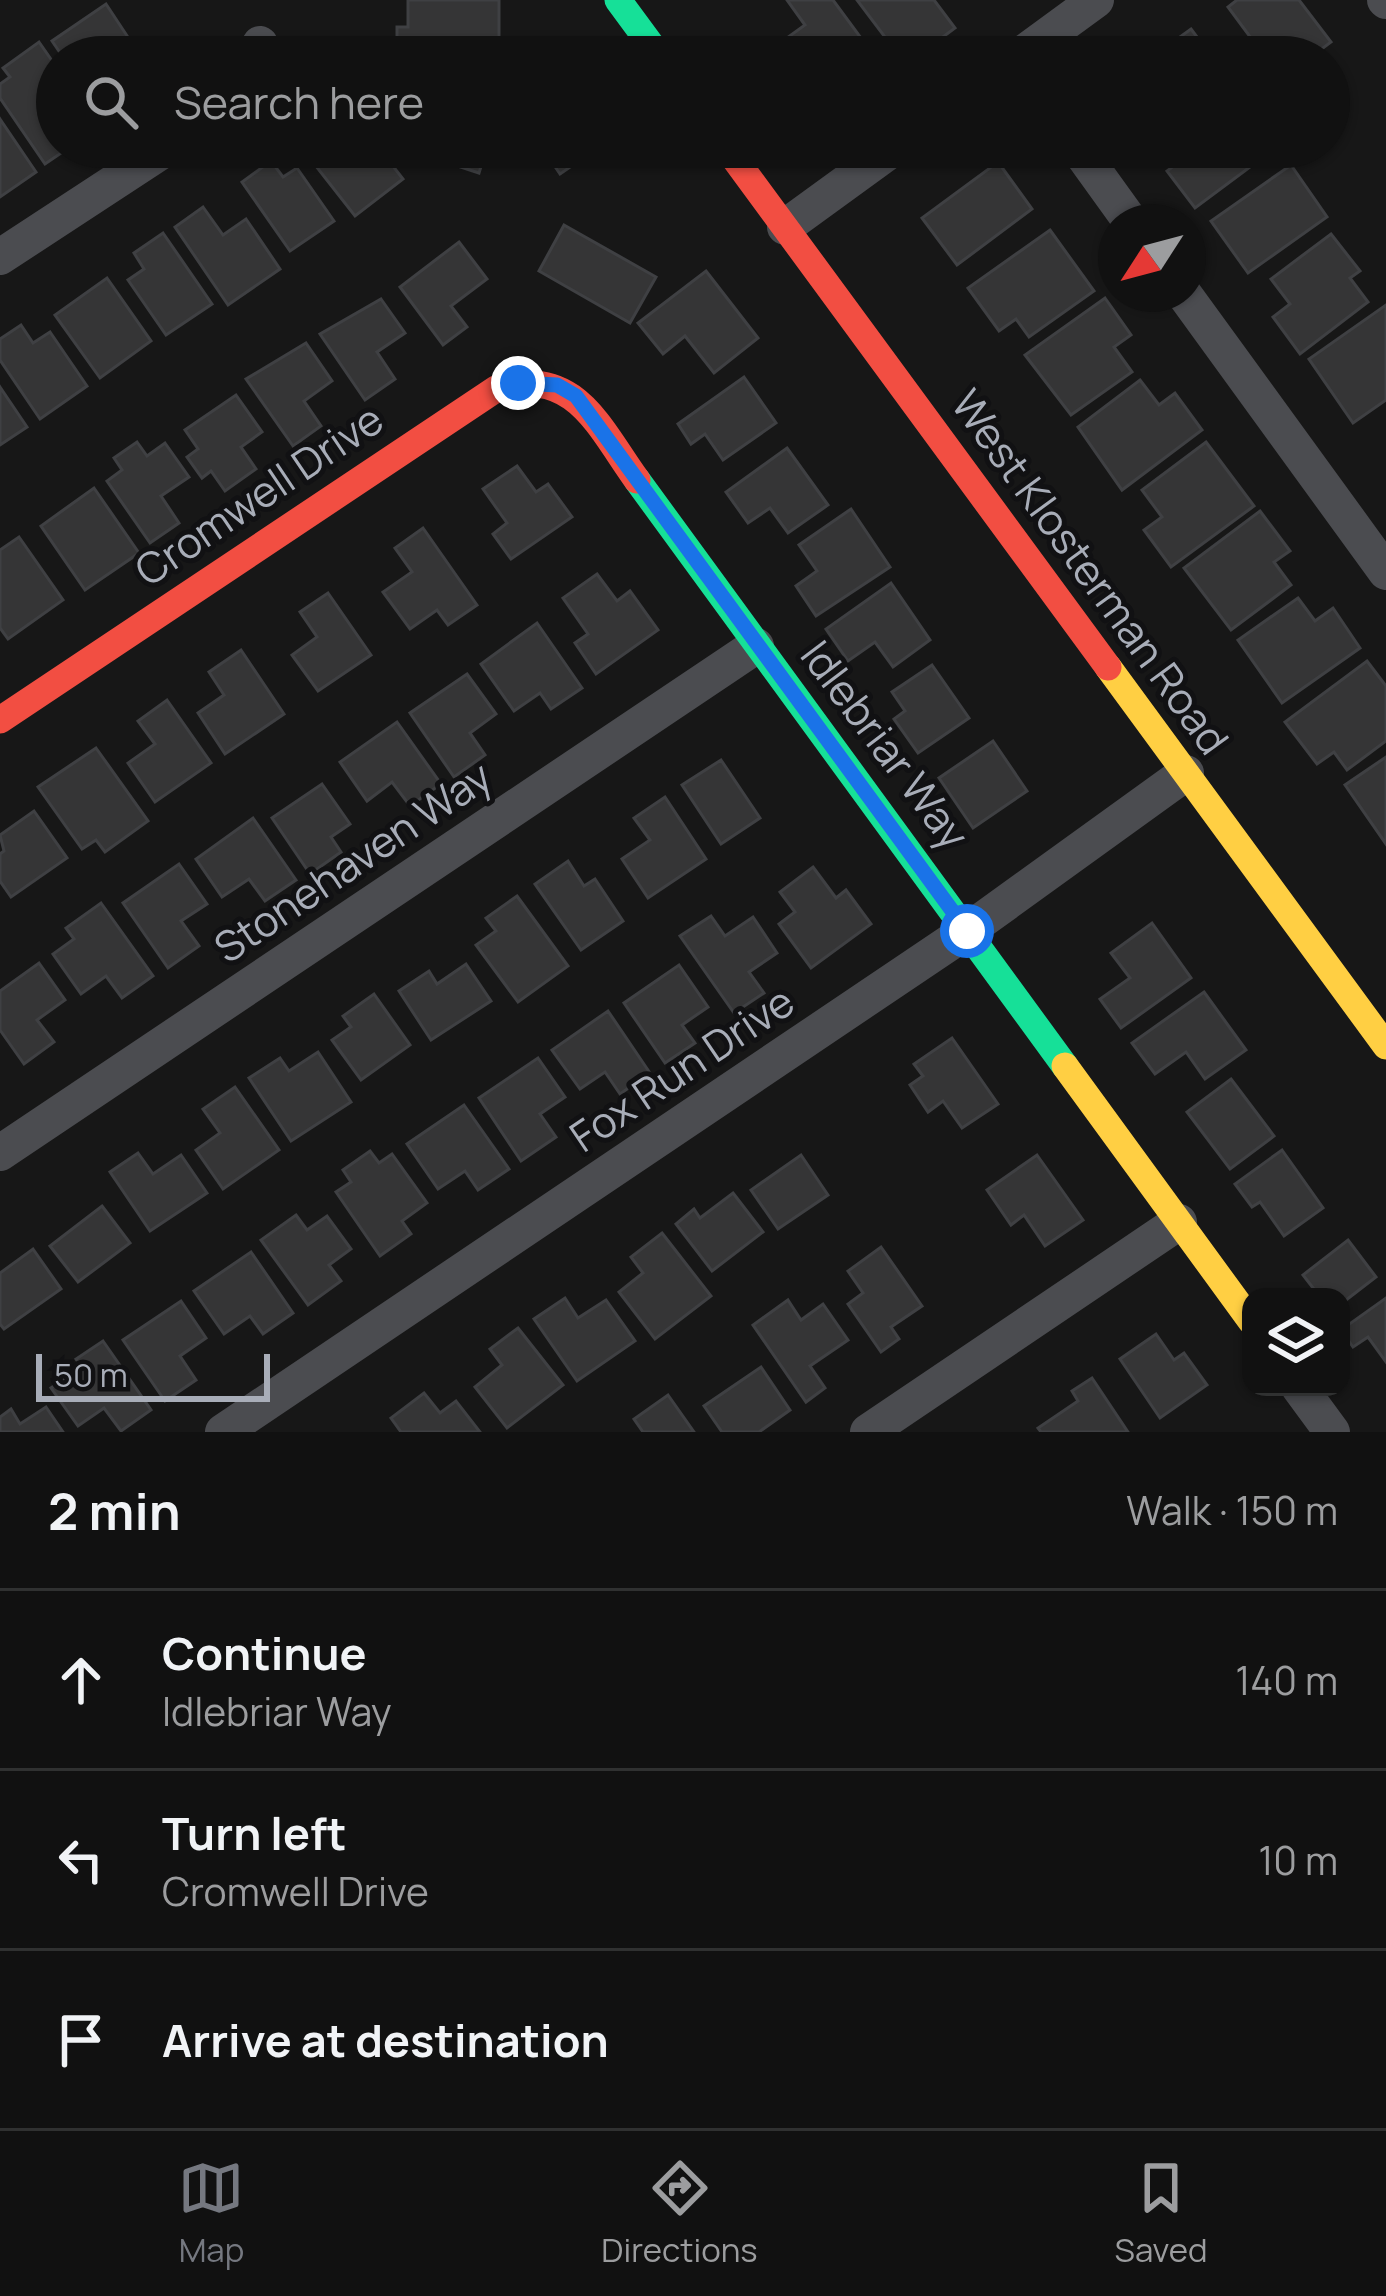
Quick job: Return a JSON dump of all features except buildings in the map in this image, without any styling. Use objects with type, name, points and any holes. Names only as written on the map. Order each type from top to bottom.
[{"type":"street","points":[[618,0],[645,36]]},
{"type":"street","points":[[1047,36],[1096,0]]},
{"type":"street","points":[[0,257],[136,168]]},
{"type":"street","name":"West Klosterman Road","points":[[741,168],[1386,1046]]},
{"type":"street","points":[[785,227],[866,168]]},
{"type":"street","points":[[1092,168],[1118,204]]},
{"type":"street","points":[[1197,312],[1386,572]]},
{"type":"street","name":"Cromwell Drive","points":[[0,720],[484,394],[500,386],[538,382],[557,385],[576,396]]},
{"type":"street","name":"Idlebriar Way","points":[[576,396],[1242,1309]]},
{"type":"street","name":"Stonehaven Way","points":[[0,1153],[756,646]]},
{"type":"street","name":"Fox Run Drive","points":[[223,1432],[967,931],[1186,773]]},
{"type":"street","points":[[868,1432],[1179,1222]]},
{"type":"street","points":[[1306,1396],[1332,1432]]},
{"type":"traffic: fast","points":[[618,0],[645,36]]},
{"type":"traffic: fast","points":[[637,480],[1065,1066]]},
{"type":"traffic: slow","points":[[1108,667],[1386,1046]]},
{"type":"traffic: slow","points":[[1065,1066],[1242,1309]]},
{"type":"traffic: jam","points":[[741,168],[1108,667]]},
{"type":"traffic: jam","points":[[0,720],[496,389],[523,384],[565,393],[596,421],[637,480]]},
{"type":"route","points":[[518,383],[557,385],[576,396],[967,931]]}]
